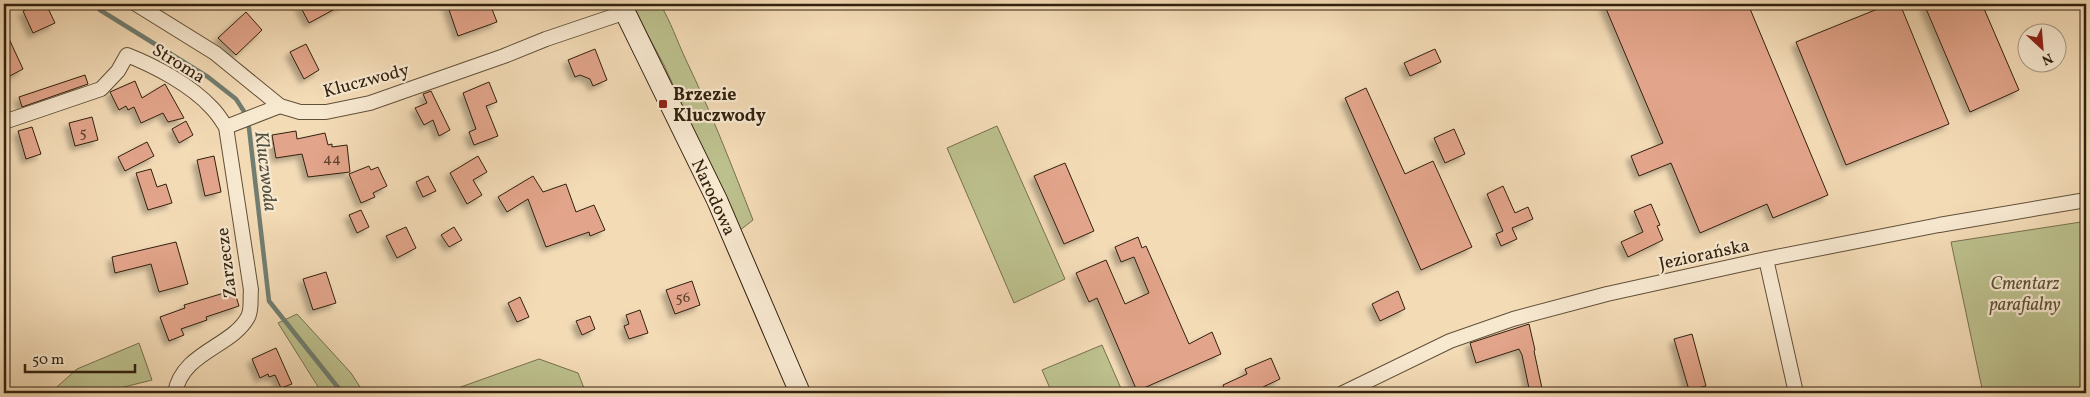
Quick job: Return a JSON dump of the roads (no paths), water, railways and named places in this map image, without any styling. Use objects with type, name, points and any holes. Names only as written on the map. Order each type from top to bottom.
[{"type":"street","name":"Kluczwody","points":[[136,4],[215,52],[280,106],[300,112],[326,112],[370,103],[504,56],[624,8]]},
{"type":"street","name":"Narodowa","points":[[624,8],[717,200],[800,393]]},
{"type":"street","name":"Stroma","points":[[4,122],[101,89],[118,71],[127,55],[151,64],[193,92],[230,126]]},
{"type":"street","points":[[230,126],[280,106]]},
{"type":"street","name":"Zarzecze","points":[[175,393],[176,387],[201,354],[232,335],[249,316],[251,290],[230,126]]},
{"type":"street","name":"Jeziorańska","points":[[1344,393],[1450,341],[1513,319],[1607,294],[1766,259],[1939,225],[2086,200]]},
{"type":"street","points":[[1766,259],[1796,393]]},
{"type":"waterway","name":"Kluczwoda","points":[[95,4],[100,10],[208,77],[236,99],[245,113],[249,128],[269,301],[340,390],[340,393]]},
{"type":"place","name":"Brzezie Kluczwody","points":[[663,104]]},
{"type":"park label","name":"Cmentarz parafialny","points":[[2025,293]]}]
